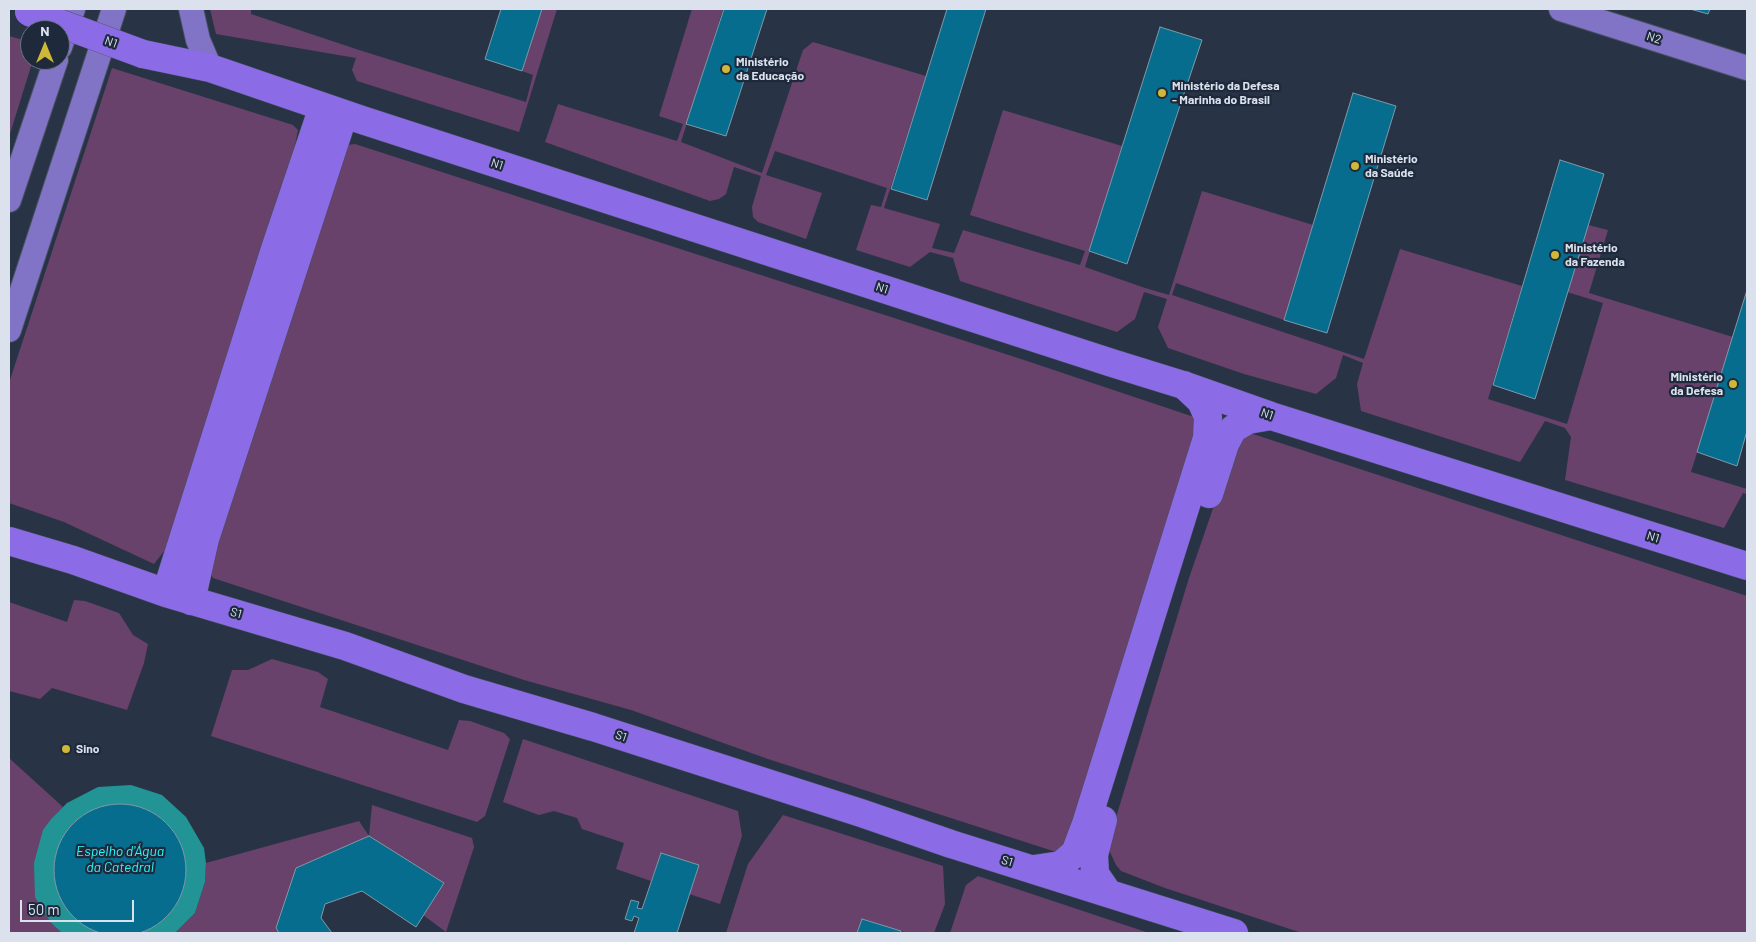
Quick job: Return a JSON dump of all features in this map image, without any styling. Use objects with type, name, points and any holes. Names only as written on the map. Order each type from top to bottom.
[{"type":"highway","name":"N1","points":[[24,11],[143,54],[210,68],[333,110],[1183,385],[1272,416],[1747,566]]},
{"type":"highway","points":[[178,597],[205,539],[333,110]]},
{"type":"highway","points":[[1034,869],[1061,866],[1076,853],[1207,438],[1208,418],[1201,401],[1183,385]]},
{"type":"highway","points":[[1108,893],[1094,874],[1094,855],[1101,828],[1226,444],[1232,429],[1248,420],[1272,416]]},
{"type":"highway","name":"S1","points":[[9,541],[73,560],[178,597],[345,646],[464,689],[600,730],[1234,933]]},
{"type":"main road","points":[[9,330],[114,9]]},
{"type":"main road","points":[[191,9],[198,40],[210,68]]},
{"type":"main road","name":"N2","points":[[1561,9],[1747,68]]},
{"type":"main road","points":[[9,200],[53,70]]},
{"type":"shaded area","points":[[210,9],[251,9],[251,14],[526,102],[533,75],[522,71],[542,9],[557,9],[519,132],[357,81],[352,70],[356,58],[216,34]]},
{"type":"shaded area","points":[[692,9],[723,9],[681,142],[762,173],[803,50],[813,42],[926,76],[884,208],[940,224],[932,248],[954,253],[963,230],[1080,265],[1085,251],[970,215],[1003,110],[1122,146],[1085,267],[1145,288],[1169,295],[1202,191],[1313,225],[1284,320],[1176,283],[1172,295],[1364,359],[1400,249],[1522,286],[1488,399],[1567,424],[1603,303],[1567,292],[1588,225],[1608,230],[1589,293],[1733,337],[1691,472],[1747,489],[1747,494],[1743,493],[1724,528],[1565,480],[1571,437],[1565,428],[1545,421],[1520,462],[1361,411],[1357,384],[1363,363],[1343,355],[1336,378],[1316,394],[1244,374],[1168,348],[1158,327],[1167,299],[1144,292],[1135,319],[1117,332],[960,281],[953,258],[930,252],[910,267],[856,250],[871,205],[881,207],[887,188],[775,151],[766,175],[822,193],[806,239],[758,222],[753,217],[752,207],[761,176],[734,167],[726,194],[719,199],[710,201],[545,142],[558,104],[677,141],[683,124],[659,116]]},
{"type":"shaded area","points":[[9,36],[20,39],[20,70],[30,70],[9,137]]},
{"type":"shaded area","points":[[112,68],[293,125],[298,130],[287,185],[185,500],[165,550],[154,564],[64,522],[9,503],[9,383]]},
{"type":"shaded area","points":[[355,144],[1021,359],[1200,419],[1074,819],[1059,851],[1053,851],[768,759],[631,710],[524,680],[213,578],[209,570],[347,145]]},
{"type":"shaded area","points":[[1247,432],[1747,596],[1747,933],[1302,933],[1165,888],[1121,871],[1110,852],[1110,837],[1189,578],[1217,497],[1241,439]]},
{"type":"shaded area","points":[[74,600],[85,601],[119,613],[133,635],[148,644],[144,663],[127,710],[52,688],[40,699],[9,691],[9,602],[67,622]]},
{"type":"shaded area","points":[[272,659],[318,672],[328,679],[320,707],[448,750],[459,720],[470,721],[504,733],[510,739],[485,816],[477,822],[211,736],[232,670],[248,670]]},
{"type":"shaded area","points":[[523,739],[738,811],[742,836],[720,904],[689,894],[699,865],[661,853],[651,881],[616,869],[624,843],[582,829],[577,818],[554,811],[539,815],[503,802]]},
{"type":"shaded area","points":[[9,758],[63,807],[52,818],[51,923],[62,933],[9,933]]},
{"type":"shaded area","points":[[372,805],[472,838],[474,847],[446,932],[423,915],[444,883],[296,868],[276,928],[279,933],[175,933],[195,913],[205,882],[206,863],[359,821],[369,836]]},
{"type":"shaded area","points":[[783,815],[943,866],[945,904],[934,933],[907,933],[862,919],[857,933],[726,933],[748,864]]},
{"type":"shaded area","points":[[978,876],[1146,933],[950,933],[966,885]]},
{"type":"water","name":"Espelho d'Água da Catedral","points":[[131,785],[162,795],[186,817],[204,848],[206,863],[205,882],[195,913],[175,933],[62,933],[51,923],[35,897],[34,863],[43,830],[67,803],[98,787]]},
{"type":"building","points":[[501,9],[542,9],[522,71],[485,59]]},
{"type":"building","name":"Ministério da Educação","points":[[724,9],[767,9],[726,136],[686,124]]},
{"type":"building","points":[[947,9],[986,9],[927,200],[891,189]]},
{"type":"building","points":[[1690,9],[1710,9],[1708,14]]},
{"type":"building","name":"Ministério da Defesa - Marinha do Brasil","points":[[1160,27],[1202,40],[1127,264],[1089,251]]},
{"type":"building","name":"Ministério da Saúde","points":[[1353,93],[1396,106],[1327,333],[1284,320]]},
{"type":"building","name":"Ministério da Fazenda","points":[[1560,160],[1604,174],[1535,399],[1493,385]]},
{"type":"building","name":"Ministério da Defesa","points":[[1747,290],[1747,431],[1737,466],[1697,452]]},
{"type":"building","name":"Espelho d'Água da Catedral","points":[[120,804],[133,805],[145,809],[167,823],[181,845],[185,857],[185,883],[181,895],[167,917],[145,931],[133,935],[120,936],[107,935],[95,931],[73,917],[59,895],[55,883],[54,870],[55,857],[59,845],[73,823],[95,809],[107,805]]},
{"type":"building","points":[[369,836],[444,883],[416,927],[362,891],[325,904],[321,918],[332,933],[279,933],[276,928],[296,868]]},
{"type":"building","points":[[661,853],[699,865],[677,933],[634,933],[639,918],[634,916],[632,921],[625,919],[631,900],[639,902],[637,908],[642,909]]},
{"type":"building","points":[[862,919],[901,931],[900,933],[857,933]]},
{"type":"place","name":"Ministério da Educação","points":[[726,69]]},
{"type":"place","name":"Ministério da Defesa - Marinha do Brasil","points":[[1162,93]]},
{"type":"place","name":"Ministério da Saúde","points":[[1355,166]]},
{"type":"place","name":"Ministério da Fazenda","points":[[1555,255]]},
{"type":"place","name":"Ministério da Defesa","points":[[1733,384]]},
{"type":"place","name":"Sino","points":[[66,749]]}]
